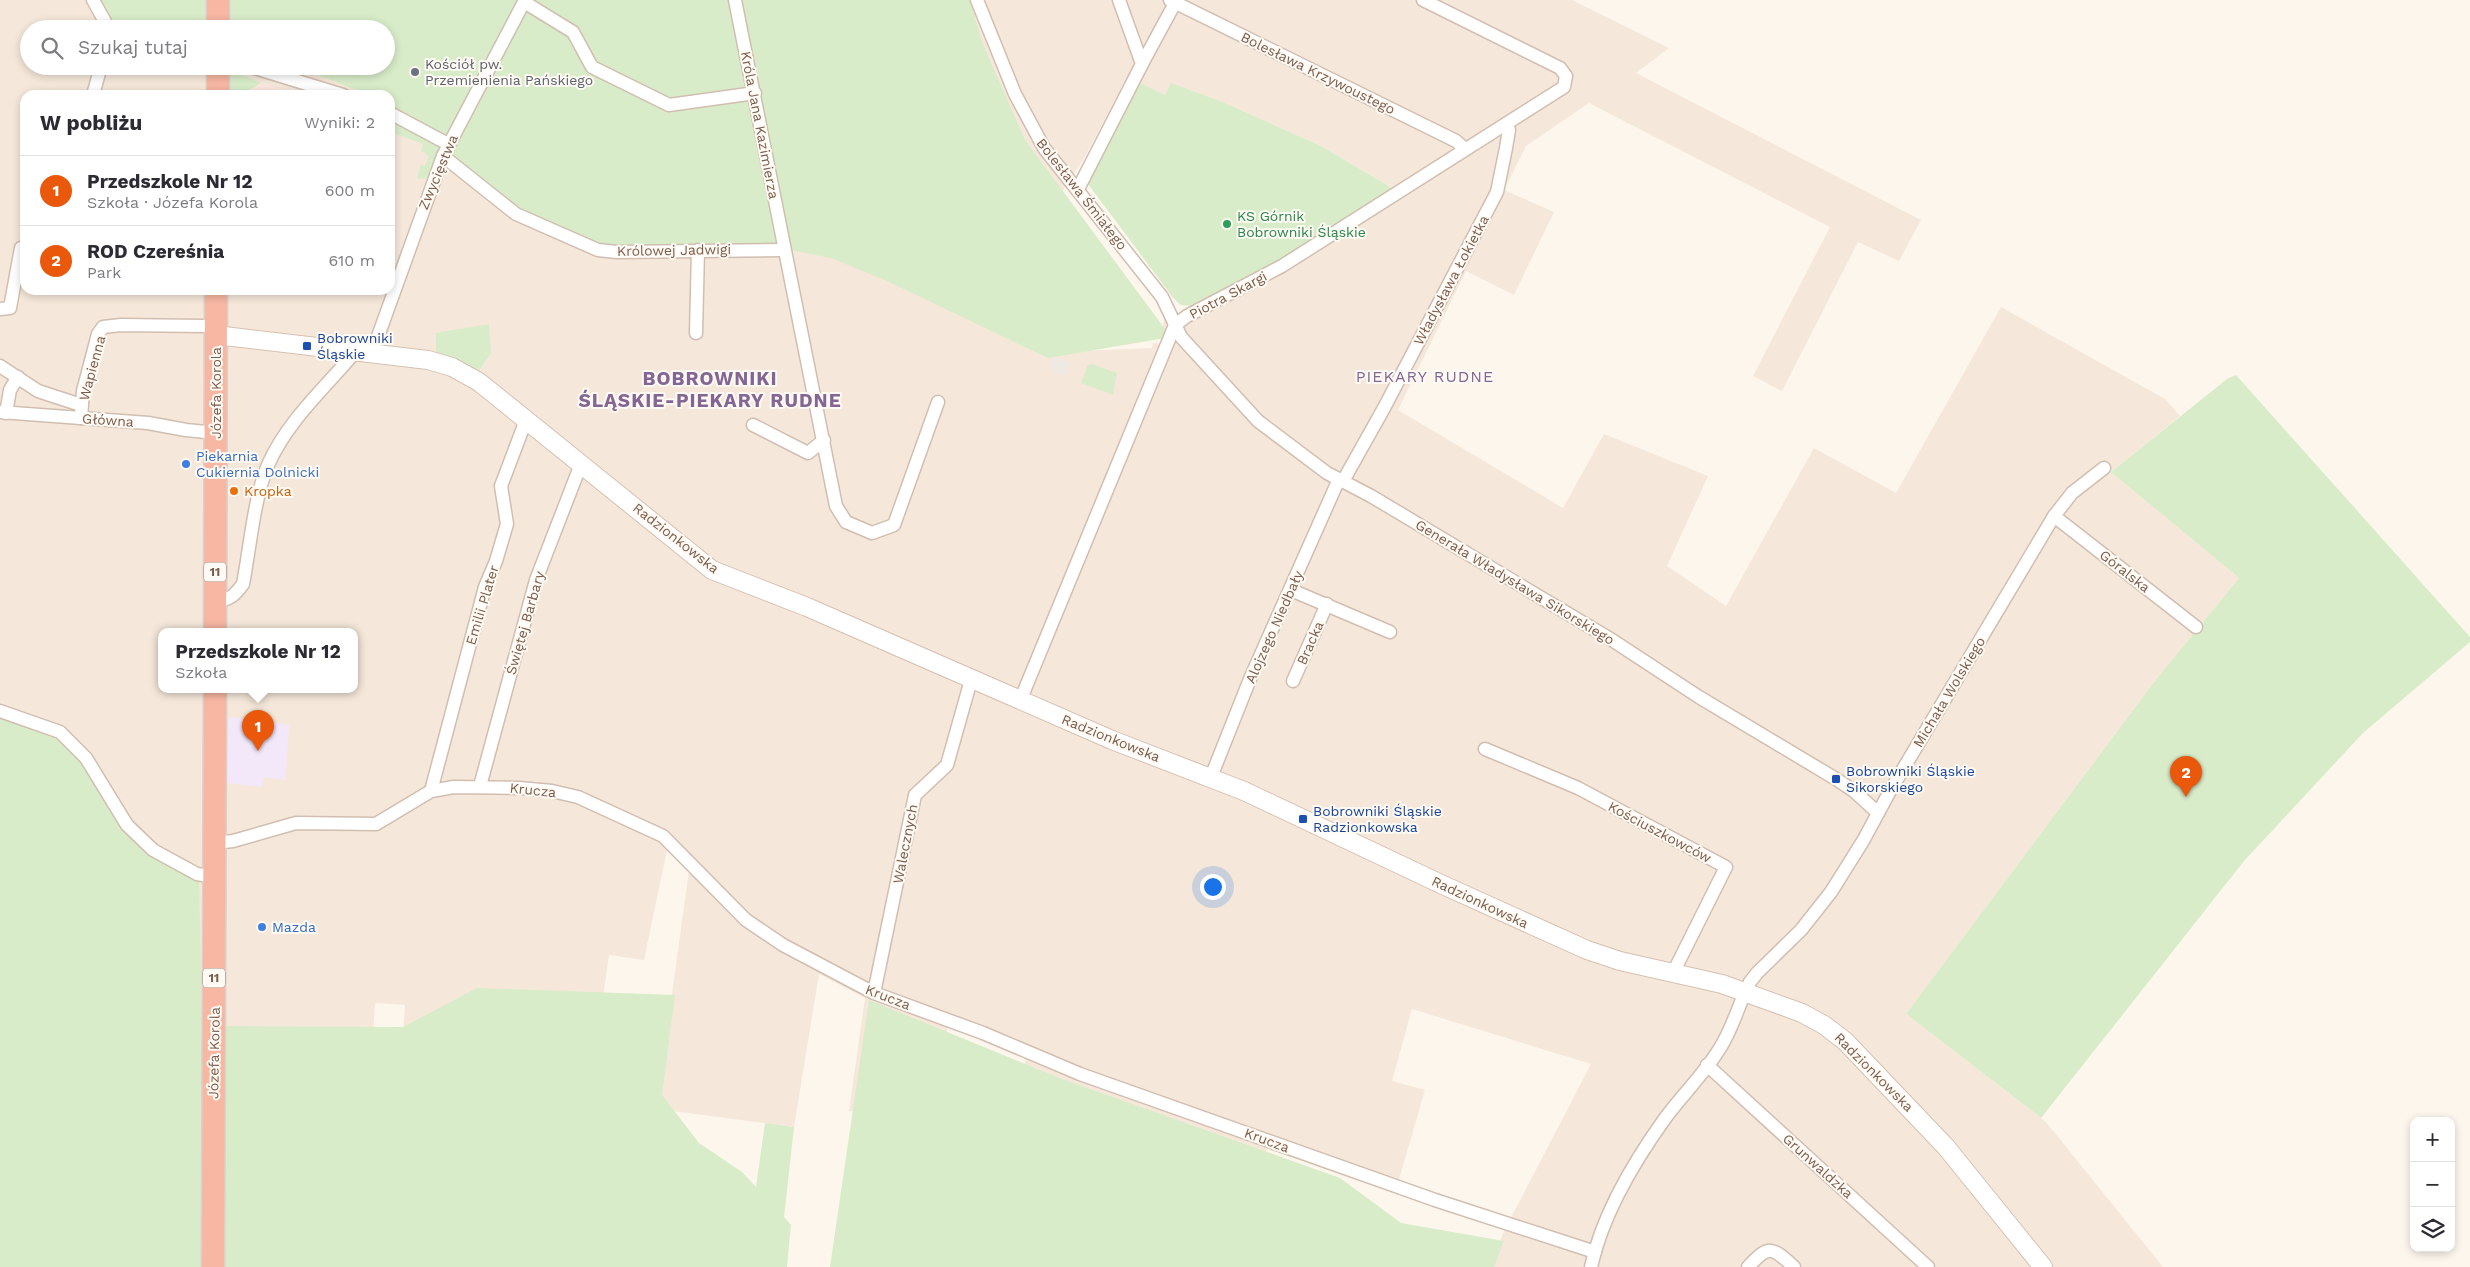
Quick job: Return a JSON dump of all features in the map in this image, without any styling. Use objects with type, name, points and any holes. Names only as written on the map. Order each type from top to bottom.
[{"type":"highway","points":[[218,0],[218,20]]},
{"type":"highway","points":[[218,75],[218,90]]},
{"type":"highway","name":"11","points":[[210,330],[215,295]]},
{"type":"highway","name":"Józefa Korola","points":[[210,330],[216,432],[215,628]]},
{"type":"highway","name":"Józefa Korola","points":[[212,1267],[215,693]]},
{"type":"street","points":[[93,0],[104,20]]},
{"type":"street","name":"Króla Jana Kazimierza","points":[[735,0],[755,92],[784,250],[836,506],[846,522],[872,533],[894,526],[938,402]]},
{"type":"street","name":"Bolesława Śmiałego","points":[[977,0],[1015,94],[1044,148],[1162,297],[1175,325]]},
{"type":"street","points":[[1119,0],[1142,64]]},
{"type":"street","name":"Piotra Skargi","points":[[1020,700],[1175,325],[1187,316],[1282,266],[1465,149],[1560,91],[1565,85],[1566,76],[1560,68],[1423,0]]},
{"type":"street","points":[[525,1],[573,32],[592,67],[669,105],[755,92]]},
{"type":"street","name":"Zwycięstwa","points":[[395,275],[448,144],[525,1]]},
{"type":"street","points":[[1078,189],[1173,1]]},
{"type":"street","name":"Bolesława Krzywoustego","points":[[1173,1],[1456,141],[1465,149]]},
{"type":"street","points":[[94,90],[99,75]]},
{"type":"street","points":[[278,75],[327,90]]},
{"type":"street","points":[[395,116],[448,144]]},
{"type":"street","name":"Władysława Łokietka","points":[[1341,480],[1384,408],[1497,192],[1509,130],[1506,124]]},
{"type":"street","name":"Królowej Jadwigi","points":[[443,156],[516,214],[598,250],[617,252],[784,250]]},
{"type":"street","points":[[696,333],[698,250]]},
{"type":"street","points":[[0,309],[10,308],[20,258]]},
{"type":"street","name":"Zwycięstwa","points":[[364,352],[387,295]]},
{"type":"street","name":"Wapienna","points":[[81,418],[81,405],[98,334],[103,327],[121,325],[210,330]]},
{"type":"street","name":"Generała Władysława Sikorskiego","points":[[1175,325],[1181,337],[1195,354],[1258,421],[1298,453],[1612,640],[1699,697],[1854,791],[1878,813]]},
{"type":"street","name":"Radzionkowska","points":[[210,330],[428,360],[452,367],[479,382],[712,570],[807,607],[1112,740],[1211,777],[1570,943],[1620,961],[1745,992],[1802,1014],[1835,1032],[1941,1141],[2043,1267]]},
{"type":"street","points":[[215,601],[225,601],[235,595],[243,584],[259,496],[267,466],[277,447],[304,411],[364,352]]},
{"type":"street","points":[[0,366],[38,391],[81,405]]},
{"type":"street","points":[[3,412],[10,390],[18,377]]},
{"type":"street","name":"Główna","points":[[3,412],[148,423],[186,430],[216,432]]},
{"type":"street","name":"Emilii Plater","points":[[431,792],[485,587],[496,561],[507,524],[501,486],[526,420]]},
{"type":"street","points":[[753,425],[808,453],[824,440]]},
{"type":"street","name":"Świętej Barbary","points":[[480,786],[536,580],[581,464]]},
{"type":"street","name":"Michała Wolskiego","points":[[1745,992],[1757,973],[1817,911],[1863,841],[2054,516],[2072,493],[2104,468]]},
{"type":"street","name":"Alojzego Niedbały","points":[[1211,777],[1250,679],[1341,480]]},
{"type":"street","name":"Góralska","points":[[2054,516],[2196,627]]},
{"type":"street","name":"Bracka","points":[[1291,590],[1390,632]]},
{"type":"street","name":"Bracka","points":[[1293,681],[1327,604]]},
{"type":"street","name":"Walecznych","points":[[874,993],[915,795],[947,765],[971,680]]},
{"type":"street","points":[[0,711],[60,732],[86,758],[127,825],[153,850],[197,874],[214,877]]},
{"type":"street","name":"Kościuszkowców","points":[[1485,749],[1578,788],[1726,867],[1673,973]]},
{"type":"street","name":"Krucza","points":[[214,843],[233,840],[296,823],[376,824],[431,792],[454,787],[480,786],[552,791],[578,797],[663,836],[746,920],[783,945],[874,993],[983,1033],[1080,1074],[1435,1200],[1594,1252]]},
{"type":"street","points":[[1591,1267],[1594,1252],[1617,1198],[1639,1156],[1728,1034],[1745,992]]},
{"type":"street","name":"Grunwaldzka","points":[[1707,1065],[1928,1267]]},
{"type":"street","points":[[1748,1267],[1762,1252],[1770,1250],[1778,1253],[1794,1267]]},
{"type":"shaded area","points":[[0,0],[219,0],[219,20],[20,20],[20,75],[395,75],[395,20],[384,20],[378,0],[819,247],[1079,351],[1152,348],[1153,343],[1160,344],[1165,314],[1189,323],[1287,270],[1405,195],[1321,146],[1225,103],[1171,84],[1165,95],[1127,77],[1083,160],[1053,206],[854,0],[1572,0],[1669,48],[1636,73],[1921,220],[1899,261],[1858,242],[1782,391],[1753,376],[1830,227],[1589,103],[1526,146],[1504,190],[1554,212],[1514,295],[1466,271],[1398,410],[1563,508],[1604,434],[1708,476],[1667,566],[1726,606],[1814,448],[1896,493],[2001,307],[2165,399],[2180,416],[2111,472],[2239,578],[2154,682],[1906,1014],[2046,1122],[2163,1267],[1491,1267],[1503,1233],[1591,1064],[1412,1009],[1392,1081],[1425,1090],[1395,1193],[1364,1179],[1267,1149],[1239,1267],[1157,1267],[1192,1125],[1141,1112],[981,1267],[1026,1058],[948,1027],[918,1145],[878,1115],[849,1111],[865,998],[819,974],[794,1127],[656,1109],[689,871],[667,850],[644,960],[609,955],[583,1138],[401,1070],[405,1005],[375,1003],[373,1032],[212,1267],[0,1267]],"holes":[[[20,90],[395,90],[395,295],[219,295],[219,628],[358,628],[358,693],[158,693],[158,628],[217,628],[218,295],[20,295]]]},
{"type":"shaded area","points":[[261,83],[283,90],[249,90]]},
{"type":"shaded area","points":[[1054,356],[1070,363],[1065,376],[1050,370]]},
{"type":"shaded area","points":[[229,717],[289,725],[285,780],[264,777],[262,787],[227,783]]},
{"type":"green space","points":[[97,0],[970,0],[982,42],[1025,140],[1171,337],[1048,358],[889,282],[831,258],[785,249],[599,247],[546,229],[446,163],[429,178],[418,179],[421,164],[425,166],[429,156],[421,151],[423,144],[395,134],[395,90],[356,90],[319,75],[395,75],[395,20],[109,20]]},
{"type":"green space","points":[[231,75],[242,75],[261,83],[249,90],[228,90],[229,77]]},
{"type":"green space","name":"KS Górnik Bobrowniki Śląskie","points":[[1138,82],[1165,95],[1171,83],[1225,103],[1321,146],[1394,189],[1280,259],[1191,306],[1181,305],[1174,299],[1088,184]]},
{"type":"green space","points":[[489,324],[491,353],[478,372],[459,361],[436,353],[436,333]]},
{"type":"green space","points":[[1092,364],[1117,373],[1113,395],[1081,383],[1088,365]]},
{"type":"green space","points":[[2236,375],[2470,637],[2470,642],[2363,733],[2244,861],[2041,1118],[1906,1014],[2154,682],[2239,578],[2111,472],[2227,379]]},
{"type":"green space","points":[[0,711],[80,747],[117,808],[153,849],[199,873],[202,1026],[403,1027],[477,988],[675,995],[662,1095],[699,1143],[742,1172],[756,1187],[765,1123],[794,1127],[784,1217],[791,1225],[787,1267],[0,1267]]},
{"type":"green space","points":[[869,1000],[1062,1079],[1340,1178],[1401,1223],[1504,1241],[1494,1267],[830,1267]]},
{"type":"place","name":"Kościół pw. Przemienienia Pańskiego","points":[[415,72]]},
{"type":"place","name":"KS Górnik Bobrowniki Śląskie","points":[[1227,224]]},
{"type":"place","name":"Bobrowniki Śląskie","points":[[307,346]]},
{"type":"place","name":"Piekarnia Cukiernia Dolnicki","points":[[186,464]]},
{"type":"place","name":"Kropka","points":[[234,491]]},
{"type":"place","name":"Przedszkole Nr 12","points":[[258,751]]},
{"type":"place","name":"Bobrowniki Śląskie Sikorskiego","points":[[1836,779]]},
{"type":"place","name":"ROD Czereśnia","points":[[2186,797]]},
{"type":"place","name":"Bobrowniki Śląskie Radzionkowska","points":[[1303,819]]},
{"type":"place","name":"Mazda","points":[[262,927]]},
{"type":"district","name":"PIEKARY RUDNE","points":[[1425,376]]},
{"type":"district","name":"BOBROWNIKI ŚLĄSKIE-PIEKARY RUDNE","points":[[710,389]]}]
